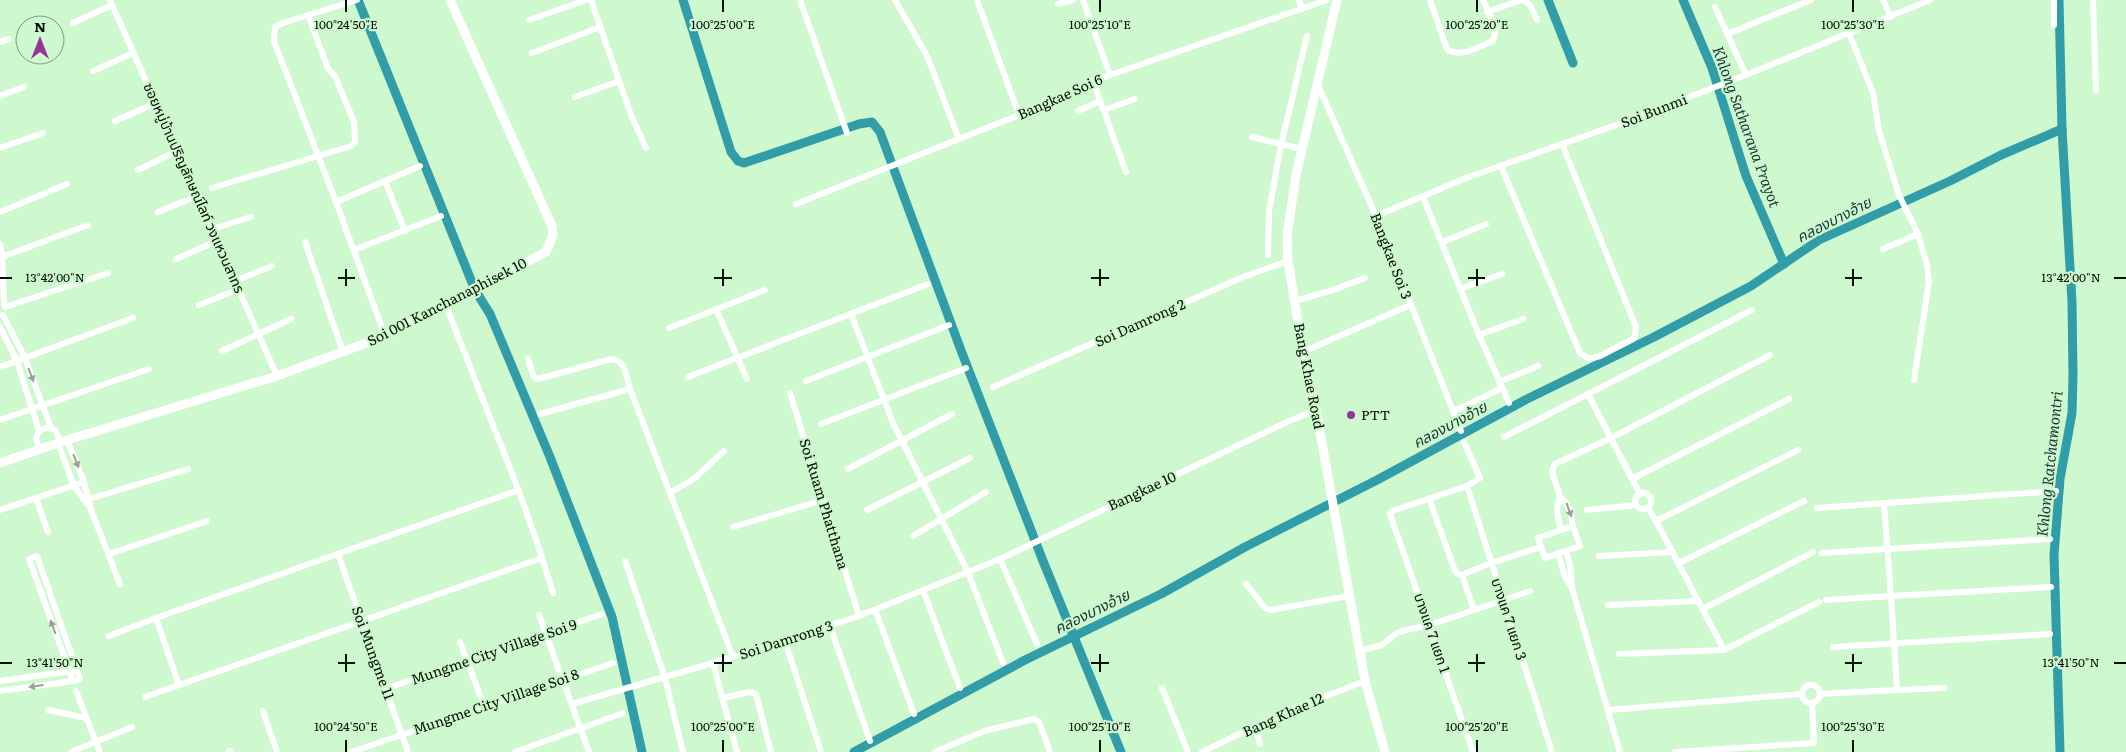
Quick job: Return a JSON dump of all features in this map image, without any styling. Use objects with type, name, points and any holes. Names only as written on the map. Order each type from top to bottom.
[{"type":"street","points":[[357,0],[275,27],[274,41],[385,336]]},
{"type":"street","name":"Soi 001 Kanchanaphisek 10","points":[[0,463],[39,448],[278,376],[385,336],[546,252],[553,235],[552,226],[450,0]]},
{"type":"street","points":[[529,20],[586,0]]},
{"type":"street","points":[[591,0],[619,81],[646,148]]},
{"type":"street","points":[[800,0],[846,133]]},
{"type":"street","points":[[895,0],[927,56],[959,139]]},
{"type":"street","points":[[977,0],[1019,115]]},
{"type":"street","points":[[1058,4],[1073,0]]},
{"type":"street","points":[[1083,0],[1110,74]]},
{"type":"street","points":[[1299,0],[1302,9]]},
{"type":"street","name":"Bangkae Soi 6","points":[[796,204],[1019,115],[1110,74],[1327,0]]},
{"type":"street","name":"Bang Khae Road","points":[[1336,0],[1290,211],[1287,236],[1288,261],[1303,352],[1316,410],[1365,680],[1385,752]]},
{"type":"street","points":[[1430,0],[1448,49],[1452,53],[1459,54],[1493,41],[1496,30],[1483,0]]},
{"type":"street","points":[[1487,12],[1523,0],[1530,5],[1537,20]]},
{"type":"street","points":[[1727,34],[1811,0]]},
{"type":"street","points":[[1883,0],[1891,17]]},
{"type":"street","name":"Soi Bunmi","points":[[1376,216],[1502,166],[1619,124],[1746,75],[1930,0]]},
{"type":"street","points":[[2054,0],[2054,25]]},
{"type":"street","points":[[2093,0],[2096,90]]},
{"type":"street","points":[[73,23],[111,2]]},
{"type":"street","name":"ซอยหมู่บ้านปริญลักษณ์ไลท์ วงแหวนสาทร","points":[[111,2],[278,376]]},
{"type":"street","points":[[1716,7],[1746,75]]},
{"type":"street","points":[[212,188],[318,157],[351,146],[355,142],[354,122],[335,76],[328,69],[308,15]]},
{"type":"street","points":[[532,54],[600,27]]},
{"type":"street","points":[[1849,33],[1873,93],[1879,131],[1899,195],[1918,234],[1927,265],[1929,281],[1914,380]]},
{"type":"street","points":[[1268,255],[1269,211],[1307,36]]},
{"type":"street","points":[[0,42],[10,39]]},
{"type":"street","points":[[94,71],[134,53]]},
{"type":"street","points":[[575,97],[619,81]]},
{"type":"street","points":[[1093,81],[1126,172]]},
{"type":"street","name":"Bangkae Soi 3","points":[[1317,82],[1376,216],[1461,431]]},
{"type":"street","points":[[0,96],[24,87]]},
{"type":"street","points":[[1104,110],[1135,99]]},
{"type":"street","points":[[1078,111],[1100,101]]},
{"type":"street","points":[[115,121],[156,103]]},
{"type":"street","points":[[0,148],[43,133]]},
{"type":"street","points":[[1252,137],[1302,149]]},
{"type":"street","points":[[1502,166],[1580,353],[1589,359],[1600,356],[1633,339],[1636,327],[1562,144]]},
{"type":"street","points":[[138,170],[177,151]]},
{"type":"street","points":[[336,202],[420,166]]},
{"type":"street","points":[[385,181],[404,231]]},
{"type":"street","points":[[0,212],[67,184]]},
{"type":"street","points":[[158,212],[197,196]]},
{"type":"street","points":[[1423,197],[1509,403]]},
{"type":"street","points":[[354,250],[441,216]]},
{"type":"street","points":[[212,230],[251,217]]},
{"type":"street","points":[[1441,243],[1486,224]]},
{"type":"street","points":[[2,256],[88,226]]},
{"type":"street","points":[[1883,249],[1918,234]]},
{"type":"street","points":[[176,259],[217,241]]},
{"type":"street","points":[[305,242],[343,352]]},
{"type":"street","points":[[0,244],[3,304],[1,316],[25,358],[51,428]]},
{"type":"street","name":"Soi Damrong 2","points":[[993,387],[1243,277],[1288,261]]},
{"type":"street","points":[[235,282],[272,266]]},
{"type":"street","points":[[3,304],[108,273]]},
{"type":"street","points":[[1460,288],[1502,274]]},
{"type":"street","points":[[1294,301],[1333,290],[1365,278]]},
{"type":"street","points":[[688,377],[928,284]]},
{"type":"street","points":[[199,305],[238,289]]},
{"type":"street","points":[[669,328],[766,290]]},
{"type":"street","points":[[1303,352],[1410,304]]},
{"type":"street","points":[[446,305],[519,490],[553,594]]},
{"type":"street","points":[[716,309],[747,379]]},
{"type":"street","points":[[1504,436],[1752,310]]},
{"type":"street","points":[[851,314],[884,400],[968,572],[1003,662]]},
{"type":"street","points":[[0,367],[134,318]]},
{"type":"street","points":[[1479,335],[1523,319]]},
{"type":"street","points":[[222,350],[291,320]]},
{"type":"street","points":[[806,381],[950,325]]},
{"type":"street","points":[[0,327],[17,361],[33,408],[39,431],[36,438],[39,448]]},
{"type":"street","points":[[1561,530],[1557,512],[1560,497],[1552,471],[1555,464],[1611,438],[1770,355]]},
{"type":"street","points":[[528,359],[534,377],[538,379],[611,359],[618,360],[623,364],[630,389],[733,657]]},
{"type":"street","points":[[1454,412],[1500,385],[1538,366]]},
{"type":"street","points":[[822,424],[966,368]]},
{"type":"street","points":[[0,420],[149,369]]},
{"type":"street","points":[[540,414],[630,389]]},
{"type":"street","name":"Soi Ruam Phatthana","points":[[790,393],[859,616]]},
{"type":"street","points":[[1588,394],[1640,494]]},
{"type":"street","points":[[1632,479],[1789,399]]},
{"type":"street","name":"Bangkae 10","points":[[968,572],[1000,559],[1288,421],[1316,410]]},
{"type":"street","points":[[848,469],[903,442],[952,414]]},
{"type":"street","points":[[39,431],[47,427],[58,433],[84,482],[87,500],[120,584]]},
{"type":"street","points":[[62,441],[74,486],[87,500]]},
{"type":"street","points":[[1464,442],[1480,478],[1467,486],[1429,498],[1455,571],[1462,575],[1491,563],[1542,547]]},
{"type":"street","points":[[1656,521],[1798,450]]},
{"type":"street","points":[[670,493],[696,478],[724,451]]},
{"type":"street","points":[[867,510],[970,458]]},
{"type":"street","points":[[87,500],[188,469]]},
{"type":"street","points":[[0,510],[84,482]]},
{"type":"street","name":"บางแค 7 แยก 3","points":[[1467,486],[1552,752]]},
{"type":"street","points":[[110,636],[519,490]]},
{"type":"street","points":[[1817,508],[2056,491]]},
{"type":"street","points":[[913,536],[986,492]]},
{"type":"street","points":[[1636,506],[1635,500],[1640,494]]},
{"type":"street","points":[[1640,494],[1647,495],[1650,499],[1648,508]]},
{"type":"street","points":[[1560,497],[1565,501],[1570,510],[1580,546],[1545,558],[1538,538],[1573,526]]},
{"type":"street","points":[[36,498],[48,532]]},
{"type":"street","name":"บางแค 7 แยก 1","points":[[1429,498],[1392,511],[1390,514],[1473,752]]},
{"type":"street","points":[[733,527],[823,500]]},
{"type":"street","points":[[1679,563],[1804,501]]},
{"type":"street","points":[[1884,503],[1897,690]]},
{"type":"street","points":[[1587,510],[1636,506],[1640,509],[1648,508]]},
{"type":"street","points":[[1648,508],[1724,650]]},
{"type":"street","points":[[109,554],[207,521]]},
{"type":"street","points":[[1822,552],[2050,539]]},
{"type":"street","points":[[1566,551],[1570,565],[1572,588],[1620,752]]},
{"type":"street","points":[[1599,556],[1673,552]]},
{"type":"street","points":[[1703,609],[1813,552]]},
{"type":"street","name":"Soi Mungme 11","points":[[338,554],[408,752]]},
{"type":"street","points":[[1558,554],[1565,577],[1572,588]]},
{"type":"street","points":[[0,691],[72,681],[80,679],[37,556],[29,559],[72,681]]},
{"type":"street","points":[[145,696],[542,558]]},
{"type":"street","points":[[1000,559],[1037,644]]},
{"type":"street","points":[[625,561],[665,678],[683,752]]},
{"type":"street","name":"Soi Damrong 3","points":[[572,704],[713,664],[830,626],[968,572]]},
{"type":"street","points":[[1462,575],[1474,610]]},
{"type":"street","points":[[1246,584],[1265,608],[1270,610],[1349,596]]},
{"type":"street","points":[[1620,654],[1724,650],[1823,601],[2051,587]]},
{"type":"street","points":[[924,590],[960,688]]},
{"type":"street","points":[[1360,651],[1382,646],[1397,633],[1430,625],[1530,591]]},
{"type":"street","points":[[44,601],[51,598]]},
{"type":"street","points":[[1608,605],[1698,600]]},
{"type":"street","points":[[875,610],[914,714]]},
{"type":"street","name":"Mungme City Village Soi 9","points":[[385,689],[602,614]]},
{"type":"street","points":[[539,615],[589,752]]},
{"type":"street","points":[[156,618],[179,685]]},
{"type":"street","points":[[830,626],[870,741]]},
{"type":"street","points":[[1832,647],[2050,634]]},
{"type":"street","points":[[785,641],[821,752]]},
{"type":"street","points":[[460,642],[484,706]]},
{"type":"street","name":"Mungme City Village Soi 8","points":[[351,752],[613,662]]},
{"type":"street","points":[[713,664],[737,752]]},
{"type":"street","points":[[0,681],[77,670]]},
{"type":"street","name":"Bang Khae 12","points":[[1202,752],[1285,712],[1365,680]]},
{"type":"street","points":[[1810,684],[1816,686],[1820,694],[1817,701],[1812,703],[1804,700],[1801,694],[1805,686],[1810,684]]},
{"type":"street","points":[[1162,688],[1188,752]]},
{"type":"street","points":[[1820,694],[1944,688]]},
{"type":"street","points":[[76,691],[100,752]]},
{"type":"street","points":[[723,698],[749,692],[756,694],[770,752]]},
{"type":"street","points":[[1609,710],[1801,694]]},
{"type":"street","points":[[1674,752],[1814,743],[1812,703]]},
{"type":"street","points":[[48,710],[86,718]]},
{"type":"street","points":[[263,711],[278,752]]},
{"type":"street","points":[[515,752],[526,750],[622,713]]},
{"type":"street","points":[[935,752],[984,731],[1034,719],[1039,722],[1050,752]]},
{"type":"street","points":[[1255,726],[1260,744]]},
{"type":"street","points":[[71,752],[132,727]]},
{"type":"waterway","points":[[358,0],[475,290],[490,314],[550,457],[612,617],[642,752]]},
{"type":"waterway","points":[[683,0],[731,152],[738,161],[744,163],[859,124],[872,122],[880,132],[962,353],[1043,561],[1121,752]]},
{"type":"waterway","points":[[1548,0],[1573,63]]},
{"type":"waterway","name":"Khlong Satharana Prayot","points":[[1683,0],[1712,68],[1746,176],[1784,264]]},
{"type":"waterway","name":"Khlong Ratchamontri","points":[[2059,0],[2062,129],[2072,302],[2073,376],[2072,413],[2060,479],[2054,555],[2060,752]]},
{"type":"waterway","name":"คลองบางอ้าย","points":[[854,752],[1025,660],[1161,594],[1245,547],[1377,480],[1527,399],[1654,337],[1751,286],[1819,240],[1950,181],[2001,155],[2062,129]]},
{"type":"place","name":"PTT","points":[[1351,415]]}]
